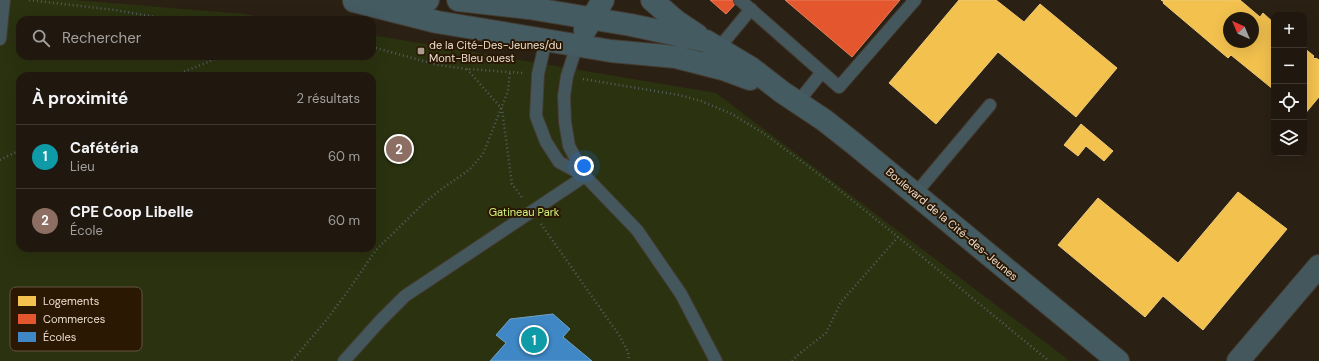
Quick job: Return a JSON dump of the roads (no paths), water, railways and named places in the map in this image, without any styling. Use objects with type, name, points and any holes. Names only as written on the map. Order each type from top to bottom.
[{"type":"street","name":"Boulevard de la Cité-des-Jeunes","points":[[348,1],[428,0]]},
{"type":"street","name":"Boulevard de la Cité-des-Jeunes","points":[[458,0],[529,8],[556,6],[591,18],[712,45],[751,68],[852,142],[916,193],[1118,361]]},
{"type":"street","points":[[577,45],[591,18],[603,0]]},
{"type":"street","points":[[652,0],[676,21],[712,45]]},
{"type":"street","name":"Boulevard de la Cité-des-Jeunes","points":[[348,1],[437,22],[611,51],[676,57],[723,69],[790,97]]},
{"type":"street","points":[[546,40],[556,6]]},
{"type":"street","points":[[1238,361],[1319,266]]},
{"type":"lane","points":[[0,39],[4,0]]},
{"type":"lane","points":[[740,0],[839,87],[915,0]]},
{"type":"lane","points":[[712,45],[750,9]]},
{"type":"lane","points":[[546,40],[538,74],[536,116],[546,142],[559,162],[585,176]]},
{"type":"lane","points":[[577,45],[567,76],[564,96],[565,122],[570,146],[585,176],[637,230],[680,294],[716,361]]},
{"type":"lane","points":[[790,97],[822,72]]},
{"type":"lane","points":[[916,193],[990,105]]},
{"type":"lane","points":[[344,361],[405,296],[585,176]]},
{"type":"place","name":"de la Cité-Des-Jeunes/du Mont-Bleu ouest","points":[[421,51]]},
{"type":"place","name":"CPE Coop Libelle","points":[[399,149]]},
{"type":"place","name":"Cafétéria","points":[[534,340]]},
{"type":"park label","name":"Gatineau Park","points":[[524,212]]}]
